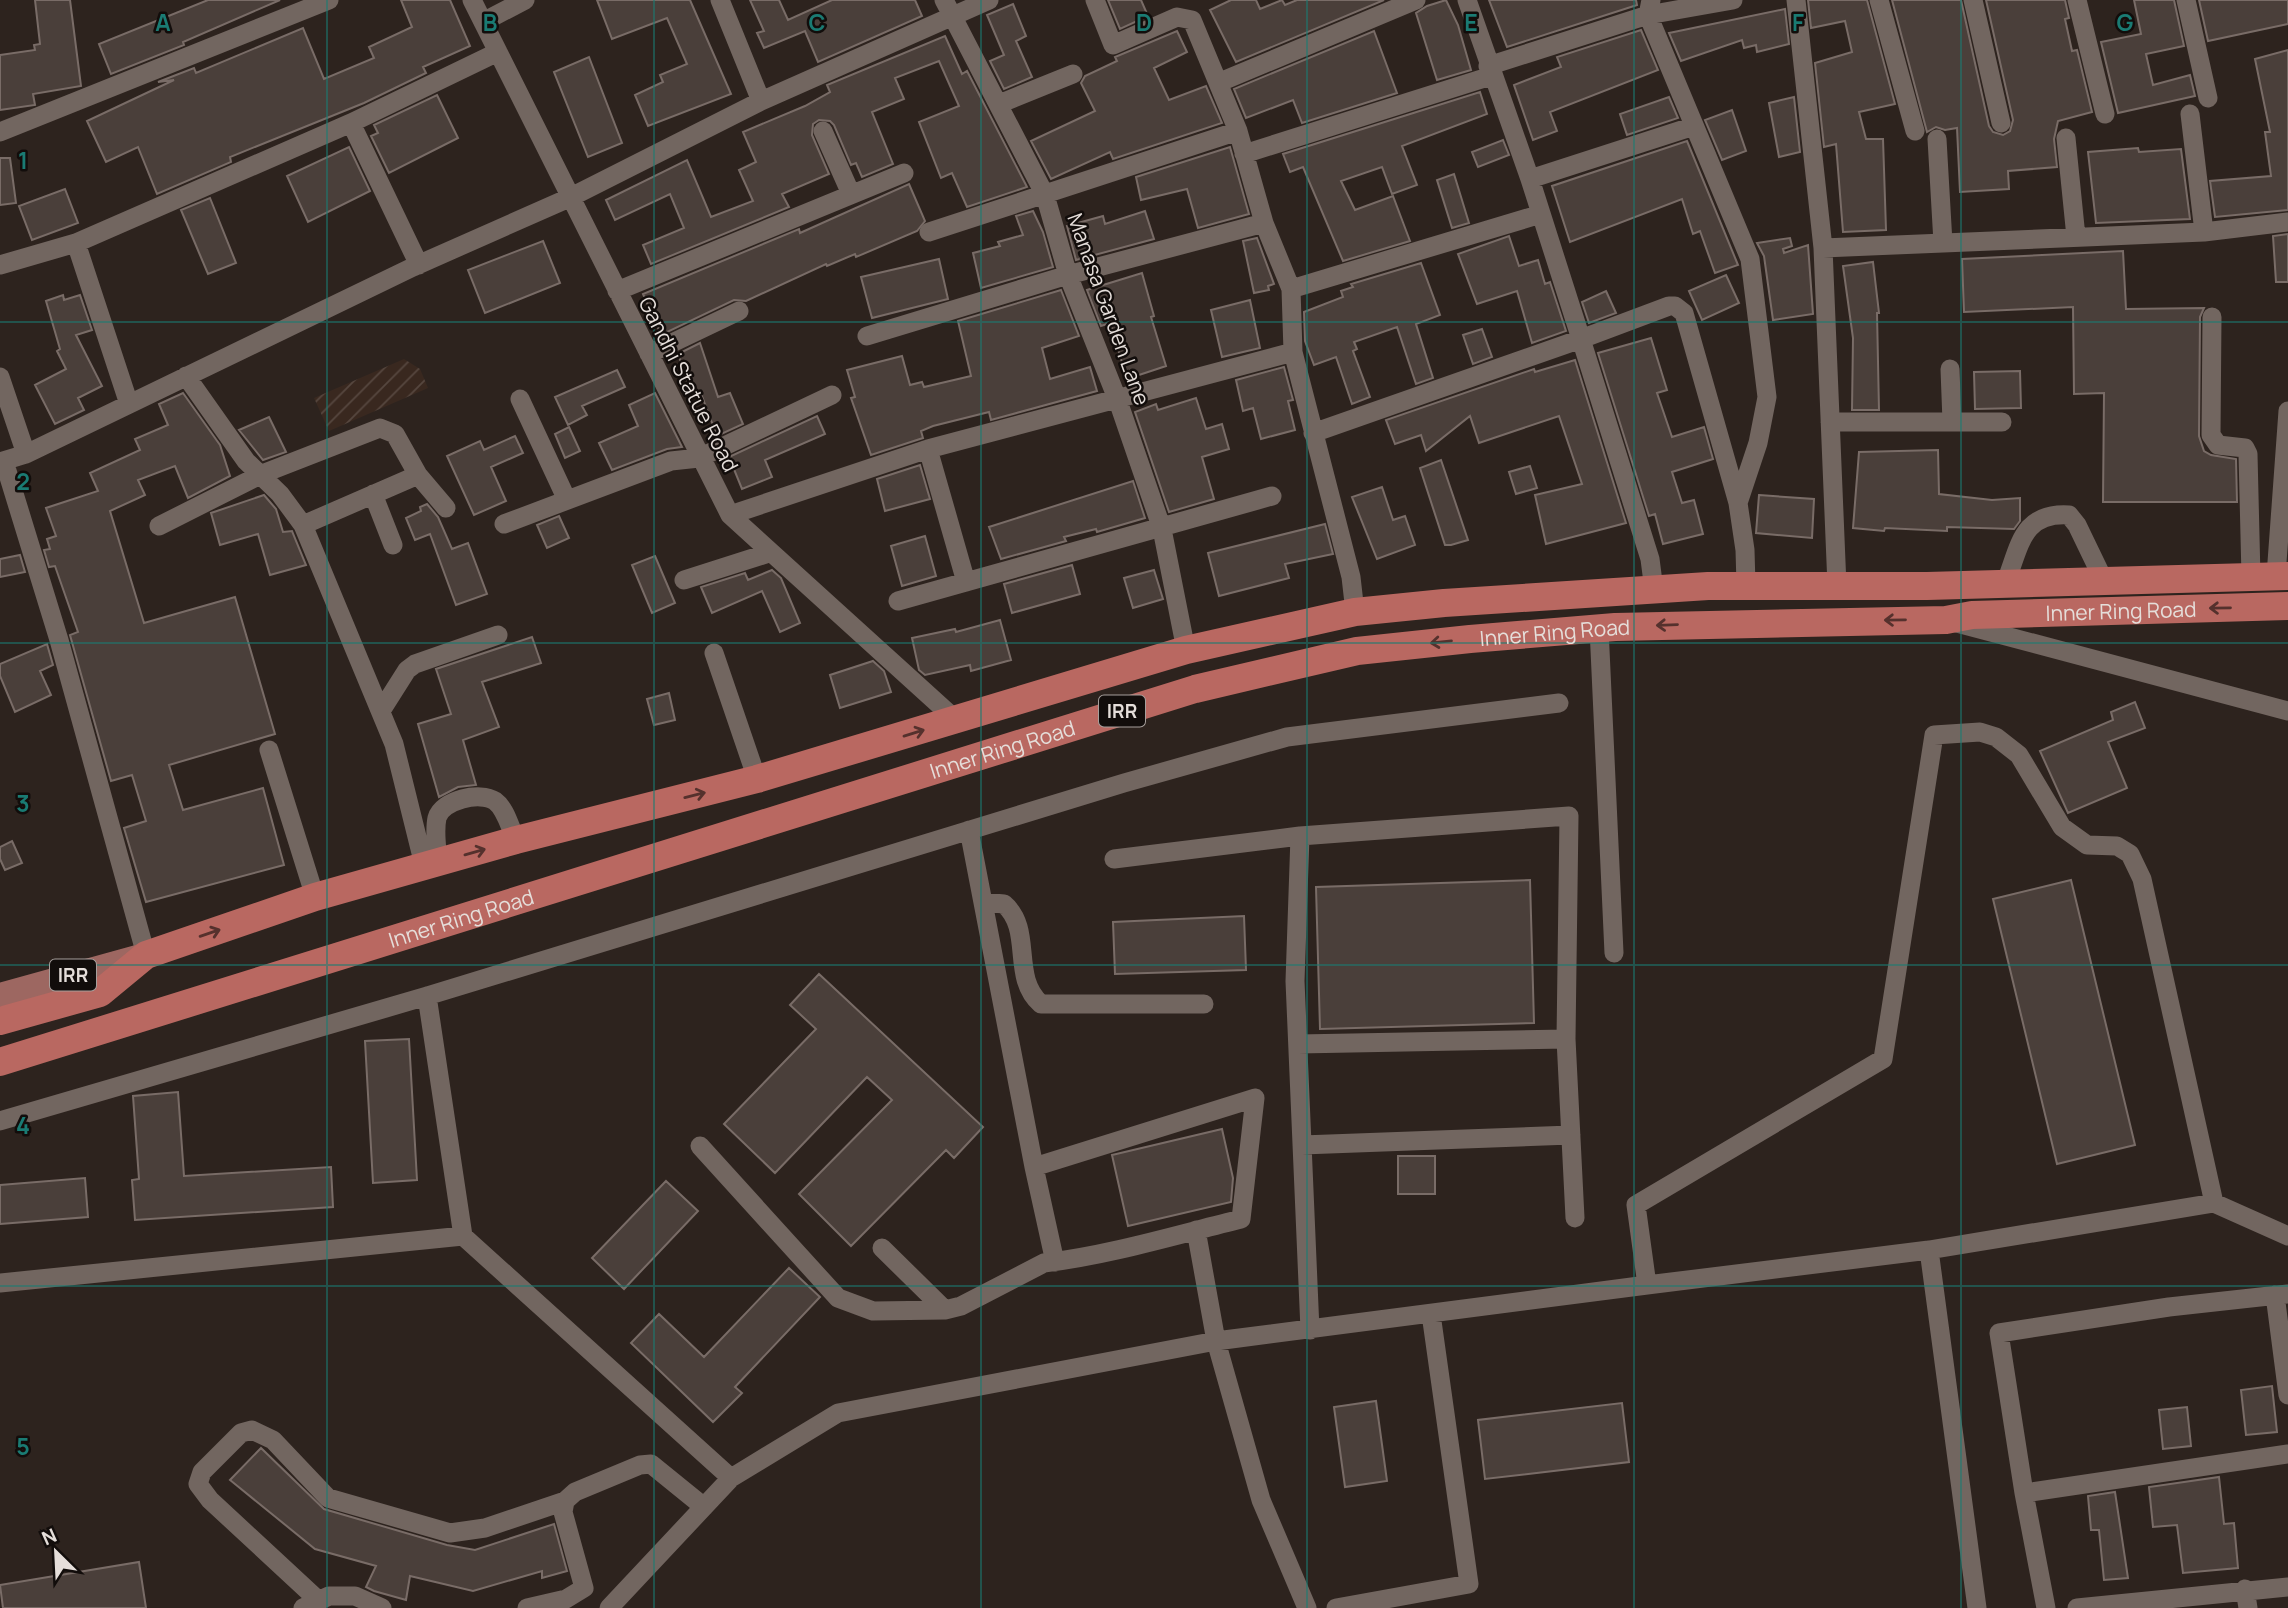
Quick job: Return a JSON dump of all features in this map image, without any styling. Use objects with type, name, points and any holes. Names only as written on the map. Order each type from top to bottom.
[{"type":"highway","name":"Inner Ring Road","points":[[146,955],[314,897],[516,840],[757,779],[1186,650],[1355,612],[1444,603],[1746,585],[2005,584],[2272,576]]},
{"type":"highway","name":"Inner Ring Road","points":[[0,1062],[1195,689],[1357,651],[1600,628],[1946,620],[1986,615],[2288,606]]},
{"type":"highway","points":[[0,1021],[100,993],[146,955]]},
{"type":"main road","name":"Inner Ring Road","points":[[0,995],[146,955]]},
{"type":"street","points":[[0,131],[329,0]]},
{"type":"street","name":"Gandhi Statue Road","points":[[472,0],[699,458],[730,515],[956,720]]},
{"type":"street","points":[[483,22],[507,12],[524,0]]},
{"type":"street","points":[[720,0],[761,101]]},
{"type":"street","points":[[146,955],[59,640],[2,461],[26,454],[419,265],[569,198],[948,9],[989,0]]},
{"type":"street","points":[[1096,0],[1114,46],[1177,17],[1188,17],[1195,25],[1220,82],[1238,131],[1264,223],[1291,289],[1293,352],[1351,577],[1355,612]]},
{"type":"street","points":[[1220,82],[1416,0]]},
{"type":"street","points":[[1467,0],[1490,71],[1531,179],[1650,559],[1654,590]]},
{"type":"street","points":[[1244,154],[1490,71],[1649,8],[1733,0]]},
{"type":"street","points":[[1796,0],[1823,248],[1837,586]]},
{"type":"street","points":[[1879,0],[1915,131]]},
{"type":"street","points":[[1973,0],[2001,123]]},
{"type":"street","points":[[2077,0],[2105,114]]},
{"type":"street","points":[[2186,0],[2208,98]]},
{"type":"street","points":[[1649,8],[1694,126],[1750,259],[1768,397],[1758,443],[1738,503]]},
{"type":"street","name":"Manasa Garden Lane","points":[[948,9],[1045,195],[1068,275],[1118,401],[1162,529],[1186,650]]},
{"type":"street","points":[[0,265],[76,243],[351,123],[498,52]]},
{"type":"street","points":[[999,104],[1073,74]]},
{"type":"street","points":[[2190,114],[2204,232]]},
{"type":"street","points":[[351,123],[419,265]]},
{"type":"street","points":[[1531,179],[1694,126]]},
{"type":"street","points":[[823,131],[851,194]]},
{"type":"street","points":[[929,232],[1238,131]]},
{"type":"street","points":[[2066,138],[2076,237]]},
{"type":"street","points":[[1937,139],[1942,243]]},
{"type":"street","points":[[617,291],[904,173]]},
{"type":"street","points":[[1291,289],[1541,214]]},
{"type":"street","points":[[1823,248],[2204,232],[2288,222]]},
{"type":"street","points":[[867,336],[1068,275],[1264,223]]},
{"type":"street","points":[[76,243],[129,404]]},
{"type":"street","points":[[1313,433],[1675,306],[1684,313],[1738,503],[1745,550],[1746,585]]},
{"type":"street","points":[[649,354],[739,311]]},
{"type":"street","points":[[2212,317],[2211,435],[2218,445],[2245,448],[2248,454],[2272,576]]},
{"type":"street","points":[[730,515],[928,449],[1118,401],[1293,352]]},
{"type":"street","points":[[1950,369],[1952,422]]},
{"type":"street","points":[[186,376],[246,461],[262,474],[303,525],[394,744],[431,864]]},
{"type":"street","points":[[0,377],[26,454]]},
{"type":"street","points":[[503,524],[671,461],[699,458],[832,395]]},
{"type":"street","points":[[520,399],[567,500]]},
{"type":"street","points":[[2272,576],[2288,411]]},
{"type":"street","points":[[1830,422],[2002,422]]},
{"type":"street","points":[[159,526],[262,474],[380,428],[395,434],[418,475],[446,508]]},
{"type":"street","points":[[928,449],[966,582]]},
{"type":"street","points":[[303,525],[418,475]]},
{"type":"street","points":[[373,494],[393,545]]},
{"type":"street","points":[[898,601],[1272,496]]},
{"type":"street","points":[[2005,584],[2026,531],[2034,521],[2055,514],[2069,515],[2077,524],[2104,581]]},
{"type":"street","points":[[684,580],[769,553]]},
{"type":"street","points":[[1946,620],[2288,711]]},
{"type":"street","points":[[1600,628],[1614,953]]},
{"type":"street","points":[[381,711],[407,670],[415,664],[498,635]]},
{"type":"street","points":[[714,653],[757,779]]},
{"type":"street","points":[[0,1121],[427,996],[969,830],[1287,737],[1559,703]]},
{"type":"street","points":[[1647,1285],[1636,1205],[1883,1059],[1934,735],[1980,732],[1996,737],[2019,755],[2062,827],[2087,845],[2118,846],[2130,854],[2142,879],[2214,1203]]},
{"type":"street","points":[[268,750],[314,897]]},
{"type":"street","points":[[431,864],[438,817],[442,809],[455,802],[485,797],[495,802],[516,840]]},
{"type":"street","points":[[1114,859],[1300,836],[1569,816],[1566,1039],[1575,1218]]},
{"type":"street","points":[[969,830],[1055,1262]]},
{"type":"street","points":[[1300,836],[1295,981],[1310,1330]]},
{"type":"street","points":[[983,902],[1004,904],[1016,917],[1022,949],[1021,969],[1033,998],[1041,1004],[1204,1004]]},
{"type":"street","points":[[427,996],[463,1236],[732,1478]]},
{"type":"street","points":[[1298,1044],[1566,1039]]},
{"type":"street","points":[[700,1146],[838,1298],[873,1311],[945,1310],[961,1306],[1044,1263],[1241,1219],[1255,1098],[1034,1167]]},
{"type":"street","points":[[1302,1145],[1571,1135]]},
{"type":"street","points":[[609,1608],[732,1478],[838,1413],[1216,1341],[1929,1250],[2214,1203],[2288,1236]]},
{"type":"street","points":[[1196,1230],[1216,1341],[1261,1500],[1307,1608]]},
{"type":"street","points":[[0,1283],[463,1236]]},
{"type":"street","points":[[883,1248],[945,1310]]},
{"type":"street","points":[[1929,1250],[1977,1608]]},
{"type":"street","points":[[2046,1608],[2024,1493],[1999,1333],[2169,1307],[2282,1295],[2288,1395]]},
{"type":"street","points":[[1335,1608],[1469,1584],[1431,1314]]},
{"type":"street","points":[[382,1608],[355,1596],[328,1596],[311,1604],[210,1500],[198,1483],[202,1472],[241,1433],[252,1430],[273,1440],[327,1498],[450,1533],[485,1528],[565,1501],[575,1492],[640,1465],[651,1464],[704,1507]]},
{"type":"street","points":[[2024,1493],[2288,1454]]},
{"type":"street","points":[[527,1608],[566,1600],[584,1588],[564,1522],[565,1501]]},
{"type":"street","points":[[2077,1608],[2246,1599],[2288,1587]]},
{"type":"shaded area","points":[[404,359],[420,369],[428,388],[329,431],[314,398]]},
{"type":"building","points":[[35,0],[70,0],[81,86],[33,94],[35,105],[0,110],[0,55],[35,50],[34,45],[40,44]]},
{"type":"building","points":[[208,0],[280,0],[183,42],[184,45],[111,74],[99,44]]},
{"type":"building","points":[[401,0],[450,0],[470,46],[423,67],[426,73],[364,103],[230,157],[231,162],[157,194],[138,147],[106,162],[87,121],[174,80],[158,82],[194,68],[196,73],[303,28],[324,79],[374,58],[369,47],[412,27]]},
{"type":"building","points":[[597,0],[690,0],[731,94],[648,126],[635,95],[663,82],[660,75],[687,64],[667,18],[612,39]]},
{"type":"building","points":[[750,0],[779,0],[788,20],[832,0],[915,0],[922,16],[818,62],[805,31],[764,48],[757,33],[764,31]]},
{"type":"building","points":[[1108,0],[1141,0],[1148,16],[1120,29]]},
{"type":"building","points":[[1231,0],[1256,0],[1260,9],[1282,0],[1285,5],[1297,0],[1384,0],[1236,62],[1210,10]]},
{"type":"building","points":[[1446,0],[1458,25],[1471,70],[1437,80],[1416,13]]},
{"type":"building","points":[[1489,0],[1636,0],[1637,5],[1507,47]]},
{"type":"building","points":[[1808,0],[1867,0],[1895,104],[1859,112],[1866,139],[1883,139],[1886,230],[1843,232],[1836,144],[1824,147],[1815,63],[1852,52],[1845,21],[1811,28]]},
{"type":"building","points":[[1892,0],[1961,0],[1989,126],[1993,132],[2003,135],[2010,131],[2013,120],[1986,0],[2065,0],[2069,18],[2065,19],[2072,51],[2077,50],[2092,112],[2058,121],[2054,139],[2057,167],[2008,171],[2009,189],[1960,192],[1957,128],[1945,130],[1936,127],[1927,132]]},
{"type":"building","points":[[2134,0],[2174,0],[2184,46],[2146,54],[2153,85],[2190,75],[2195,96],[2118,113],[2101,42],[2141,34]]},
{"type":"building","points":[[2199,0],[2288,0],[2288,24],[2208,41]]},
{"type":"building","points":[[1013,4],[1026,36],[1016,41],[1032,77],[1004,89],[990,61],[1004,55],[987,15]]},
{"type":"building","points":[[1785,9],[1789,44],[1757,52],[1756,45],[1744,48],[1742,40],[1681,61],[1669,33]]},
{"type":"building","points":[[1641,30],[1658,70],[1550,112],[1557,131],[1533,140],[1514,85],[1561,67],[1557,57]]},
{"type":"building","points":[[1177,31],[1187,52],[1154,68],[1169,100],[1206,86],[1222,123],[1113,159],[1110,152],[1051,179],[1031,141],[1095,111],[1081,83],[1085,76],[1117,61],[1115,57]]},
{"type":"building","points":[[1374,31],[1397,93],[1302,123],[1293,100],[1246,118],[1234,89]]},
{"type":"building","points":[[945,36],[962,74],[967,71],[1027,187],[967,207],[952,173],[941,178],[919,122],[959,106],[939,61],[895,78],[904,99],[872,112],[893,164],[862,177],[856,163],[851,165],[834,125],[830,121],[819,120],[813,124],[812,135],[829,174],[782,194],[789,207],[651,264],[643,245],[684,228],[670,194],[615,220],[606,200],[687,160],[711,217],[753,201],[739,170],[756,162],[743,132],[805,106],[830,92],[827,85]]},
{"type":"building","points":[[2288,50],[2288,210],[2215,217],[2210,181],[2271,176],[2265,132],[2270,132],[2255,59]]},
{"type":"building","points":[[589,57],[622,143],[588,157],[554,72]]},
{"type":"building","points":[[1480,92],[1487,114],[1402,146],[1417,185],[1392,194],[1382,167],[1341,181],[1355,210],[1393,196],[1410,241],[1343,261],[1303,167],[1290,172],[1283,154]]},
{"type":"building","points":[[437,95],[458,138],[389,173],[371,136],[378,133],[374,125]]},
{"type":"building","points":[[1669,97],[1678,118],[1627,135],[1620,114]]},
{"type":"building","points":[[1794,97],[1800,152],[1779,157],[1769,103]]},
{"type":"building","points":[[1732,110],[1746,151],[1722,160],[1705,120]]},
{"type":"building","points":[[1503,140],[1509,155],[1478,167],[1472,152]]},
{"type":"building","points":[[1687,141],[1738,265],[1715,273],[1700,231],[1693,234],[1682,199],[1570,242],[1552,186]]},
{"type":"building","points":[[349,147],[370,191],[308,222],[287,176]]},
{"type":"building","points":[[1230,147],[1249,214],[1198,228],[1187,189],[1141,200],[1136,177]]},
{"type":"building","points":[[2138,148],[2139,152],[2181,149],[2190,219],[2096,223],[2088,152]]},
{"type":"building","points":[[0,158],[10,158],[16,203],[0,205]]},
{"type":"building","points":[[1454,174],[1469,223],[1452,228],[1437,180]]},
{"type":"building","points":[[909,184],[925,221],[917,231],[856,257],[855,254],[827,266],[826,264],[746,301],[734,300],[661,335],[643,294],[799,229],[800,233]]},
{"type":"building","points":[[65,189],[78,223],[32,240],[19,206]]},
{"type":"building","points":[[210,198],[236,263],[208,274],[181,210]]},
{"type":"building","points":[[1033,211],[1043,232],[1053,267],[981,288],[973,253],[1000,246],[998,242],[1023,235],[1016,216]]},
{"type":"building","points":[[1145,211],[1154,239],[1076,260],[1067,226],[1103,216],[1105,224]]},
{"type":"building","points":[[2288,234],[2288,282],[2276,282],[2273,236]]},
{"type":"building","points":[[1509,236],[1519,266],[1538,260],[1545,284],[1550,282],[1566,331],[1532,343],[1517,291],[1477,304],[1458,254]]},
{"type":"building","points":[[1257,238],[1274,284],[1268,286],[1269,290],[1254,293],[1243,241]]},
{"type":"building","points":[[1790,238],[1792,246],[1783,249],[1784,253],[1808,245],[1813,314],[1773,320],[1764,256],[1757,243]]},
{"type":"building","points":[[543,241],[560,283],[485,313],[468,270]]},
{"type":"building","points":[[2123,251],[2126,309],[2204,308],[2200,317],[2199,436],[2204,451],[2211,455],[2236,459],[2237,502],[2103,502],[2104,393],[2074,394],[2073,307],[1964,312],[1962,259]]},
{"type":"building","points":[[939,259],[948,299],[872,318],[861,277]]},
{"type":"building","points":[[1873,262],[1879,313],[1879,410],[1852,410],[1853,338],[1843,266]]},
{"type":"building","points":[[1421,263],[1440,315],[1416,324],[1433,378],[1416,384],[1397,327],[1354,342],[1357,349],[1353,351],[1370,397],[1352,404],[1336,357],[1314,365],[1305,341],[1304,312],[1343,297],[1341,291],[1353,287],[1351,284]]},
{"type":"building","points":[[1142,273],[1154,316],[1151,317],[1166,366],[1127,379],[1110,323],[1101,326],[1087,290]]},
{"type":"building","points":[[1726,275],[1739,303],[1702,320],[1689,291]]},
{"type":"building","points":[[1061,290],[1079,336],[1042,348],[1050,379],[1090,367],[1097,391],[991,420],[989,412],[933,426],[921,431],[923,438],[871,455],[851,398],[855,397],[847,370],[902,356],[910,385],[922,382],[924,387],[971,376],[958,321]]},
{"type":"building","points":[[1606,291],[1616,313],[1589,323],[1582,302]]},
{"type":"building","points":[[63,295],[64,300],[80,295],[92,330],[76,335],[102,386],[78,398],[84,410],[55,424],[35,385],[66,369],[57,351],[60,349],[46,301]]},
{"type":"building","points":[[1250,300],[1260,348],[1222,357],[1211,310]]},
{"type":"building","points":[[1482,329],[1492,357],[1473,364],[1463,335]]},
{"type":"building","points":[[1651,338],[1667,390],[1657,393],[1672,437],[1704,427],[1713,459],[1672,472],[1682,503],[1694,500],[1703,534],[1663,544],[1655,514],[1649,516],[1598,353]]},
{"type":"building","points":[[700,343],[718,397],[730,393],[743,424],[717,436],[700,391],[692,394],[678,354]]},
{"type":"building","points":[[1575,360],[1626,523],[1546,544],[1535,495],[1582,484],[1559,416],[1479,443],[1470,416],[1426,451],[1421,435],[1395,444],[1386,420],[1534,369],[1535,372]]},
{"type":"building","points":[[1284,367],[1293,400],[1288,401],[1295,430],[1261,439],[1253,408],[1243,411],[1236,380]]},
{"type":"building","points":[[617,370],[625,387],[582,406],[587,415],[568,425],[555,397]]},
{"type":"building","points":[[2020,371],[2021,408],[1975,409],[1974,372]]},
{"type":"building","points":[[183,393],[220,445],[230,476],[188,498],[175,466],[138,480],[145,495],[110,511],[144,623],[235,597],[275,734],[169,765],[183,810],[263,788],[284,865],[146,902],[124,828],[146,821],[132,775],[111,781],[70,635],[78,632],[55,566],[49,567],[44,550],[50,549],[47,539],[56,536],[46,508],[98,491],[90,473],[140,450],[135,439],[168,425],[159,404]]},
{"type":"building","points":[[655,393],[682,447],[667,449],[612,470],[599,443],[638,426],[629,405]]},
{"type":"building","points":[[1196,398],[1206,429],[1222,424],[1229,449],[1202,457],[1214,499],[1169,512],[1135,412],[1156,404],[1158,410]]},
{"type":"building","points":[[817,416],[825,434],[765,460],[772,477],[742,489],[729,457]]},
{"type":"building","points":[[269,417],[286,452],[263,460],[239,430]]},
{"type":"building","points":[[569,427],[580,451],[565,458],[555,434]]},
{"type":"building","points":[[515,436],[523,453],[491,467],[506,501],[474,515],[447,456],[480,441],[484,450]]},
{"type":"building","points":[[1938,450],[1939,494],[1992,500],[2020,498],[2020,521],[2014,529],[1947,527],[1947,531],[1885,528],[1884,531],[1853,528],[1859,452]]},
{"type":"building","points":[[1441,460],[1468,540],[1451,545],[1445,545],[1420,468]]},
{"type":"building","points":[[920,465],[930,499],[885,511],[877,479]]},
{"type":"building","points":[[1530,466],[1537,488],[1516,494],[1509,472]]},
{"type":"building","points":[[1133,481],[1145,518],[1097,532],[1096,529],[1064,537],[1066,541],[1001,559],[989,527]]},
{"type":"building","points":[[1382,487],[1393,520],[1405,516],[1415,545],[1377,559],[1352,497]]},
{"type":"building","points":[[264,495],[276,509],[283,532],[292,531],[306,565],[270,575],[258,534],[220,545],[211,513]]},
{"type":"building","points":[[1759,495],[1814,499],[1812,538],[1756,533]]},
{"type":"building","points":[[427,504],[438,517],[452,549],[468,543],[487,594],[456,605],[430,534],[415,540],[406,518],[421,511],[420,507]]},
{"type":"building","points":[[559,516],[569,538],[547,548],[537,525]]},
{"type":"building","points":[[1325,524],[1333,554],[1285,564],[1289,578],[1219,596],[1208,553]]},
{"type":"building","points":[[925,536],[936,576],[902,586],[891,546]]},
{"type":"building","points":[[20,555],[25,572],[0,577],[0,559]]},
{"type":"building","points":[[655,556],[675,603],[652,613],[632,565]]},
{"type":"building","points":[[1072,565],[1080,594],[1012,613],[1004,584]]},
{"type":"building","points":[[772,570],[781,578],[800,623],[780,632],[762,591],[712,613],[701,587],[745,573],[748,580]]},
{"type":"building","points":[[1154,570],[1163,599],[1133,608],[1124,578]]},
{"type":"building","points":[[1000,620],[1011,660],[971,671],[970,665],[925,675],[919,670],[912,638],[955,629],[956,632]]},
{"type":"building","points":[[532,637],[541,663],[482,682],[499,727],[463,740],[476,785],[458,787],[439,797],[418,724],[451,714],[436,669]]},
{"type":"building","points":[[47,644],[53,665],[40,671],[51,695],[15,712],[0,676],[0,664]]},
{"type":"building","points":[[873,661],[884,671],[891,692],[840,708],[830,675]]},
{"type":"building","points":[[669,693],[675,720],[654,725],[647,699]]},
{"type":"building","points":[[2135,702],[2145,728],[2108,742],[2127,788],[2068,813],[2040,751],[2113,720],[2111,712]]},
{"type":"building","points":[[12,841],[22,863],[5,870],[0,859],[0,847]]},
{"type":"building","points":[[1530,880],[1534,1023],[1320,1029],[1316,887]]},
{"type":"building","points":[[2071,880],[2135,1145],[2057,1164],[1993,899]]},
{"type":"building","points":[[1244,916],[1246,970],[1115,974],[1113,922]]},
{"type":"building","points":[[819,974],[983,1127],[954,1158],[946,1150],[851,1246],[799,1194],[892,1100],[867,1077],[775,1173],[724,1124],[816,1029],[790,1005]]},
{"type":"building","points":[[409,1039],[417,1180],[373,1183],[365,1041]]},
{"type":"building","points":[[178,1092],[184,1176],[331,1167],[333,1207],[135,1220],[132,1180],[139,1179],[133,1096]]},
{"type":"building","points":[[1222,1129],[1233,1178],[1231,1202],[1128,1226],[1112,1155]]},
{"type":"building","points":[[1398,1156],[1435,1156],[1435,1194],[1398,1194]]},
{"type":"building","points":[[85,1178],[88,1217],[0,1224],[0,1185]]},
{"type":"building","points":[[666,1181],[698,1211],[624,1289],[592,1258]]},
{"type":"building","points":[[789,1268],[820,1297],[735,1387],[742,1393],[713,1422],[631,1343],[659,1314],[704,1357]]},
{"type":"building","points":[[2272,1386],[2277,1432],[2246,1435],[2241,1390]]},
{"type":"building","points":[[1376,1401],[1387,1481],[1345,1487],[1334,1407]]},
{"type":"building","points":[[1622,1403],[1629,1462],[1485,1479],[1478,1420]]},
{"type":"building","points":[[2187,1407],[2191,1446],[2163,1449],[2159,1410]]},
{"type":"building","points":[[261,1448],[324,1509],[447,1545],[475,1550],[554,1524],[567,1571],[542,1578],[542,1571],[473,1591],[410,1576],[406,1600],[374,1591],[366,1587],[376,1566],[315,1549],[230,1480]]},
{"type":"building","points":[[2219,1477],[2224,1524],[2234,1523],[2238,1568],[2183,1573],[2177,1525],[2153,1527],[2149,1487]]},
{"type":"building","points":[[2115,1492],[2128,1578],[2104,1580],[2099,1530],[2091,1530],[2088,1496]]},
{"type":"building","points":[[139,1562],[146,1608],[3,1608],[0,1585]]}]
